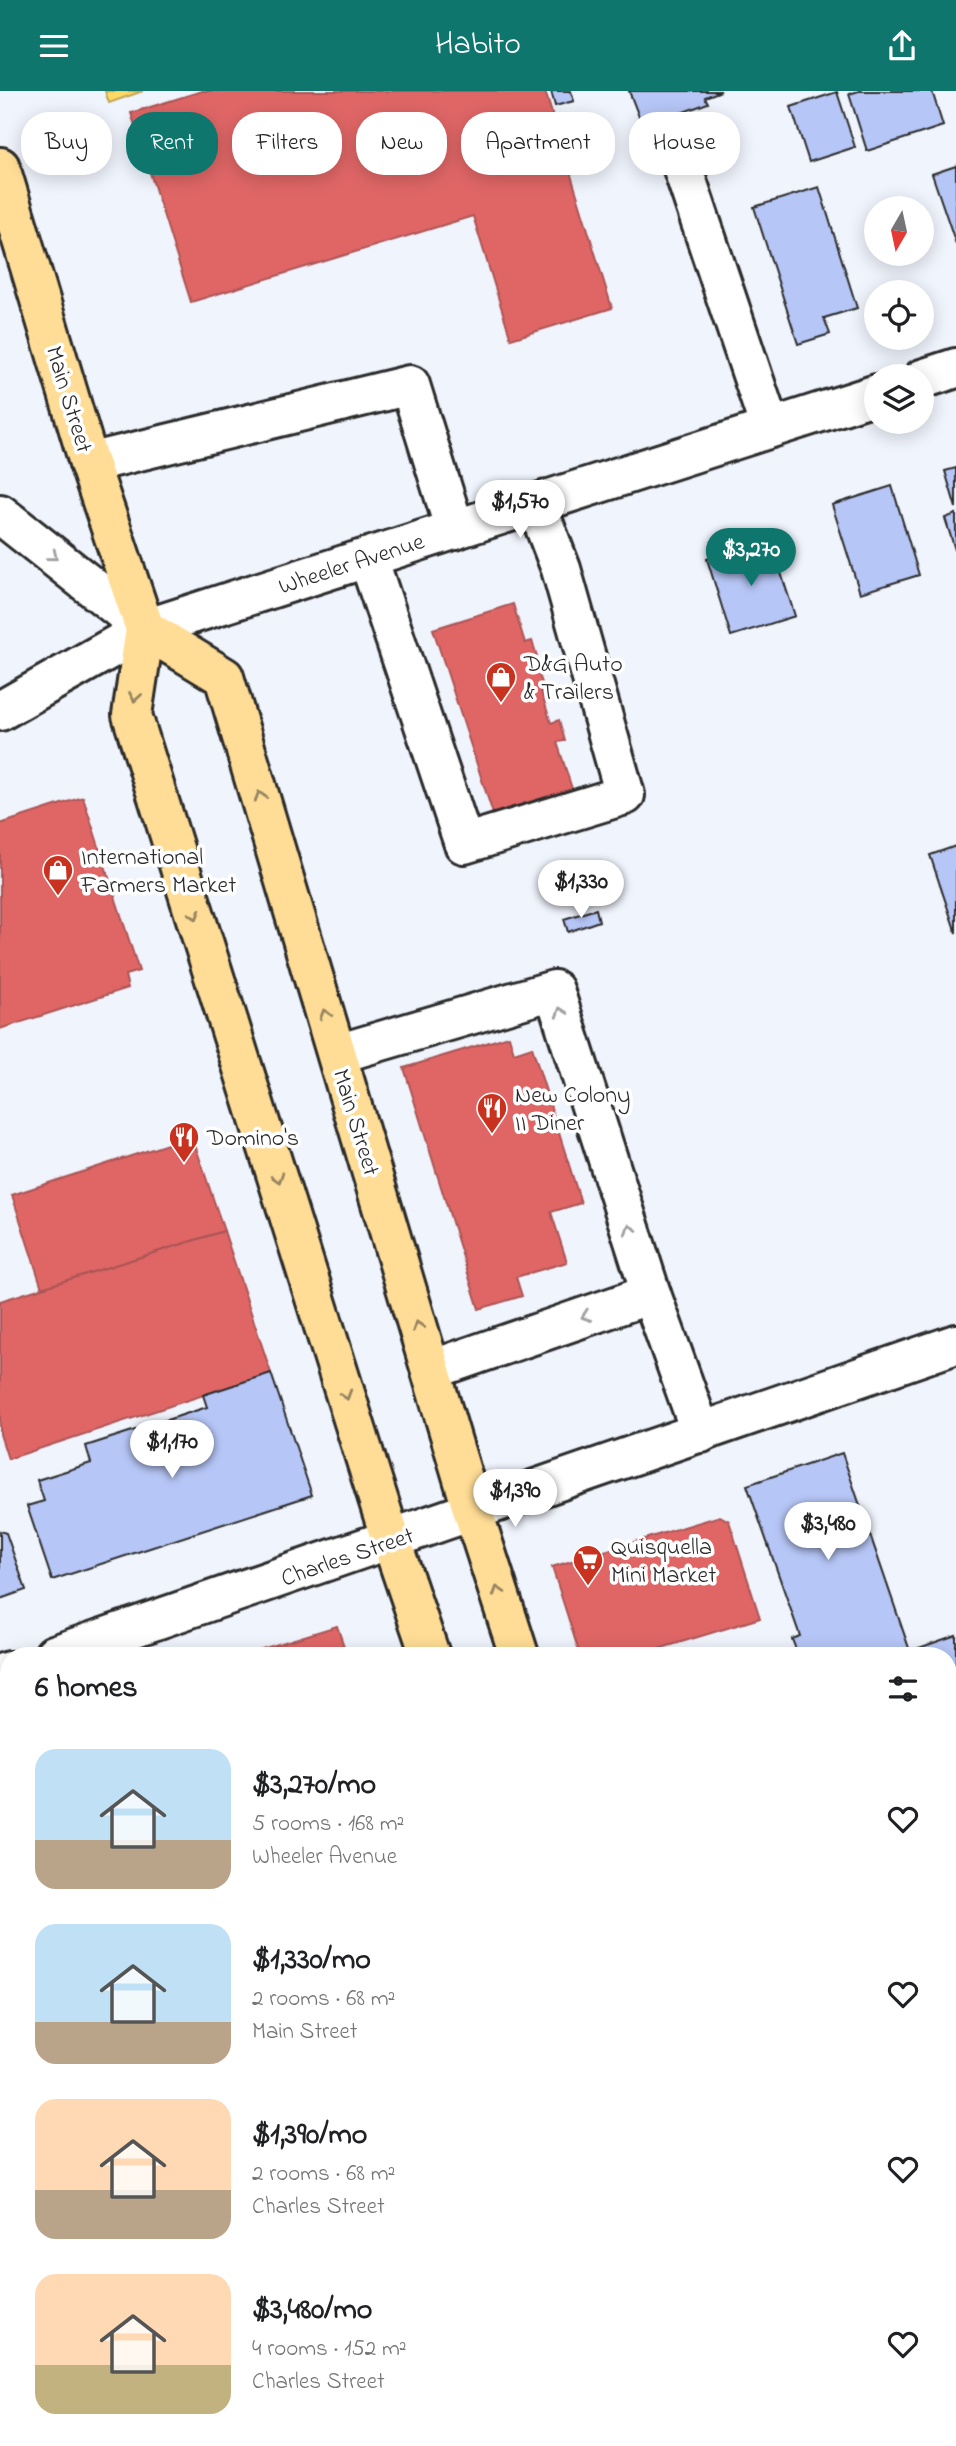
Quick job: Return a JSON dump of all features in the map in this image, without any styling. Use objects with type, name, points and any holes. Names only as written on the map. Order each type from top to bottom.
[{"type":"main road","name":"Main Street","points":[[0,167],[89,463],[145,629],[132,715],[391,1540],[427,1647]]},
{"type":"main road","name":"Main Street","points":[[145,629],[224,677],[473,1512],[516,1647]]},
{"type":"street","points":[[685,175],[770,428]]},
{"type":"street","points":[[934,375],[956,368]]},
{"type":"street","points":[[89,463],[410,384],[455,530]]},
{"type":"street","name":"Wheeler Avenue","points":[[0,711],[145,629],[864,398]]},
{"type":"street","points":[[368,558],[464,844],[625,795],[561,569],[536,504]]},
{"type":"street","points":[[0,514],[145,629]]},
{"type":"street","points":[[337,1054],[554,990],[651,1294],[701,1433]]},
{"type":"street","points":[[431,1370],[651,1294]]},
{"type":"street","name":"Charles Street","points":[[77,1647],[956,1344]]},
{"type":"building: Homes","points":[[105,91],[143,91],[109,103]]},
{"type":"building: Shops","points":[[202,91],[545,91],[551,112],[461,112],[461,175],[571,175],[612,308],[511,339],[473,216],[191,302],[151,175],[218,175],[218,112],[134,112]]},
{"type":"building: Shops","name":"D&G Auto & Trailers","points":[[513,604],[525,643],[532,641],[537,656],[533,658],[551,723],[559,720],[565,741],[557,742],[574,795],[495,820],[433,629]]},
{"type":"building: Shops","name":"International Farmers Market","points":[[83,797],[139,971],[125,975],[128,988],[0,1029],[0,824]]},
{"type":"building: Shops","name":"New Colony II Diner","points":[[509,1036],[514,1053],[532,1047],[581,1203],[551,1212],[567,1262],[516,1277],[522,1296],[479,1309],[404,1068]]},
{"type":"building: Shops","points":[[192,1136],[224,1231],[42,1288],[12,1195]]},
{"type":"building: Shops","points":[[224,1231],[271,1373],[8,1459],[0,1434],[0,1301]]},
{"type":"building: Shops","points":[[720,1516],[729,1521],[760,1618],[665,1647],[577,1647],[552,1567]]},
{"type":"building: Shops","points":[[337,1626],[344,1647],[268,1647]]},
{"type":"building: Other","points":[[551,91],[571,91],[574,101],[555,106]]},
{"type":"building: Other","points":[[629,91],[721,91],[705,97],[708,103],[684,112],[637,112]]},
{"type":"building: Other","points":[[859,91],[932,91],[943,126],[867,151],[849,94]]},
{"type":"building: Other","points":[[837,92],[855,147],[809,162],[791,107]]},
{"type":"building: Other","points":[[956,166],[956,244],[932,174]]},
{"type":"building: Other","points":[[819,187],[857,308],[824,318],[830,334],[798,344],[754,207]]},
{"type":"building: Other","points":[[956,468],[956,508],[945,471]]},
{"type":"building: Other","points":[[892,486],[919,575],[860,593],[832,505]]},
{"type":"building: Other","points":[[956,514],[956,553],[945,518]]},
{"type":"building: Other","points":[[770,539],[795,616],[731,636],[707,559]]},
{"type":"building: Other","points":[[956,846],[956,933],[930,855]]},
{"type":"building: Other","points":[[596,909],[599,921],[568,932],[564,919]]},
{"type":"building: Other","points":[[271,1373],[312,1495],[52,1580],[27,1506],[44,1501],[37,1480],[91,1463],[86,1446],[207,1407],[203,1395]]},
{"type":"building: Other","points":[[842,1453],[909,1647],[795,1647],[792,1639],[800,1636],[747,1485]]},
{"type":"building: Other","points":[[0,1531],[6,1533],[26,1590],[0,1599]]},
{"type":"building: Other","points":[[956,1635],[956,1647],[922,1647]]},
{"type":"place","name":"D&G Auto & Trailers","points":[[501,704]]},
{"type":"place","name":"International Farmers Market","points":[[58,897]]},
{"type":"place","name":"New Colony II Diner","points":[[492,1135]]},
{"type":"place","name":"Domino's","points":[[184,1164]]},
{"type":"place","name":"Quisquella Mini Market","points":[[588,1587]]}]
